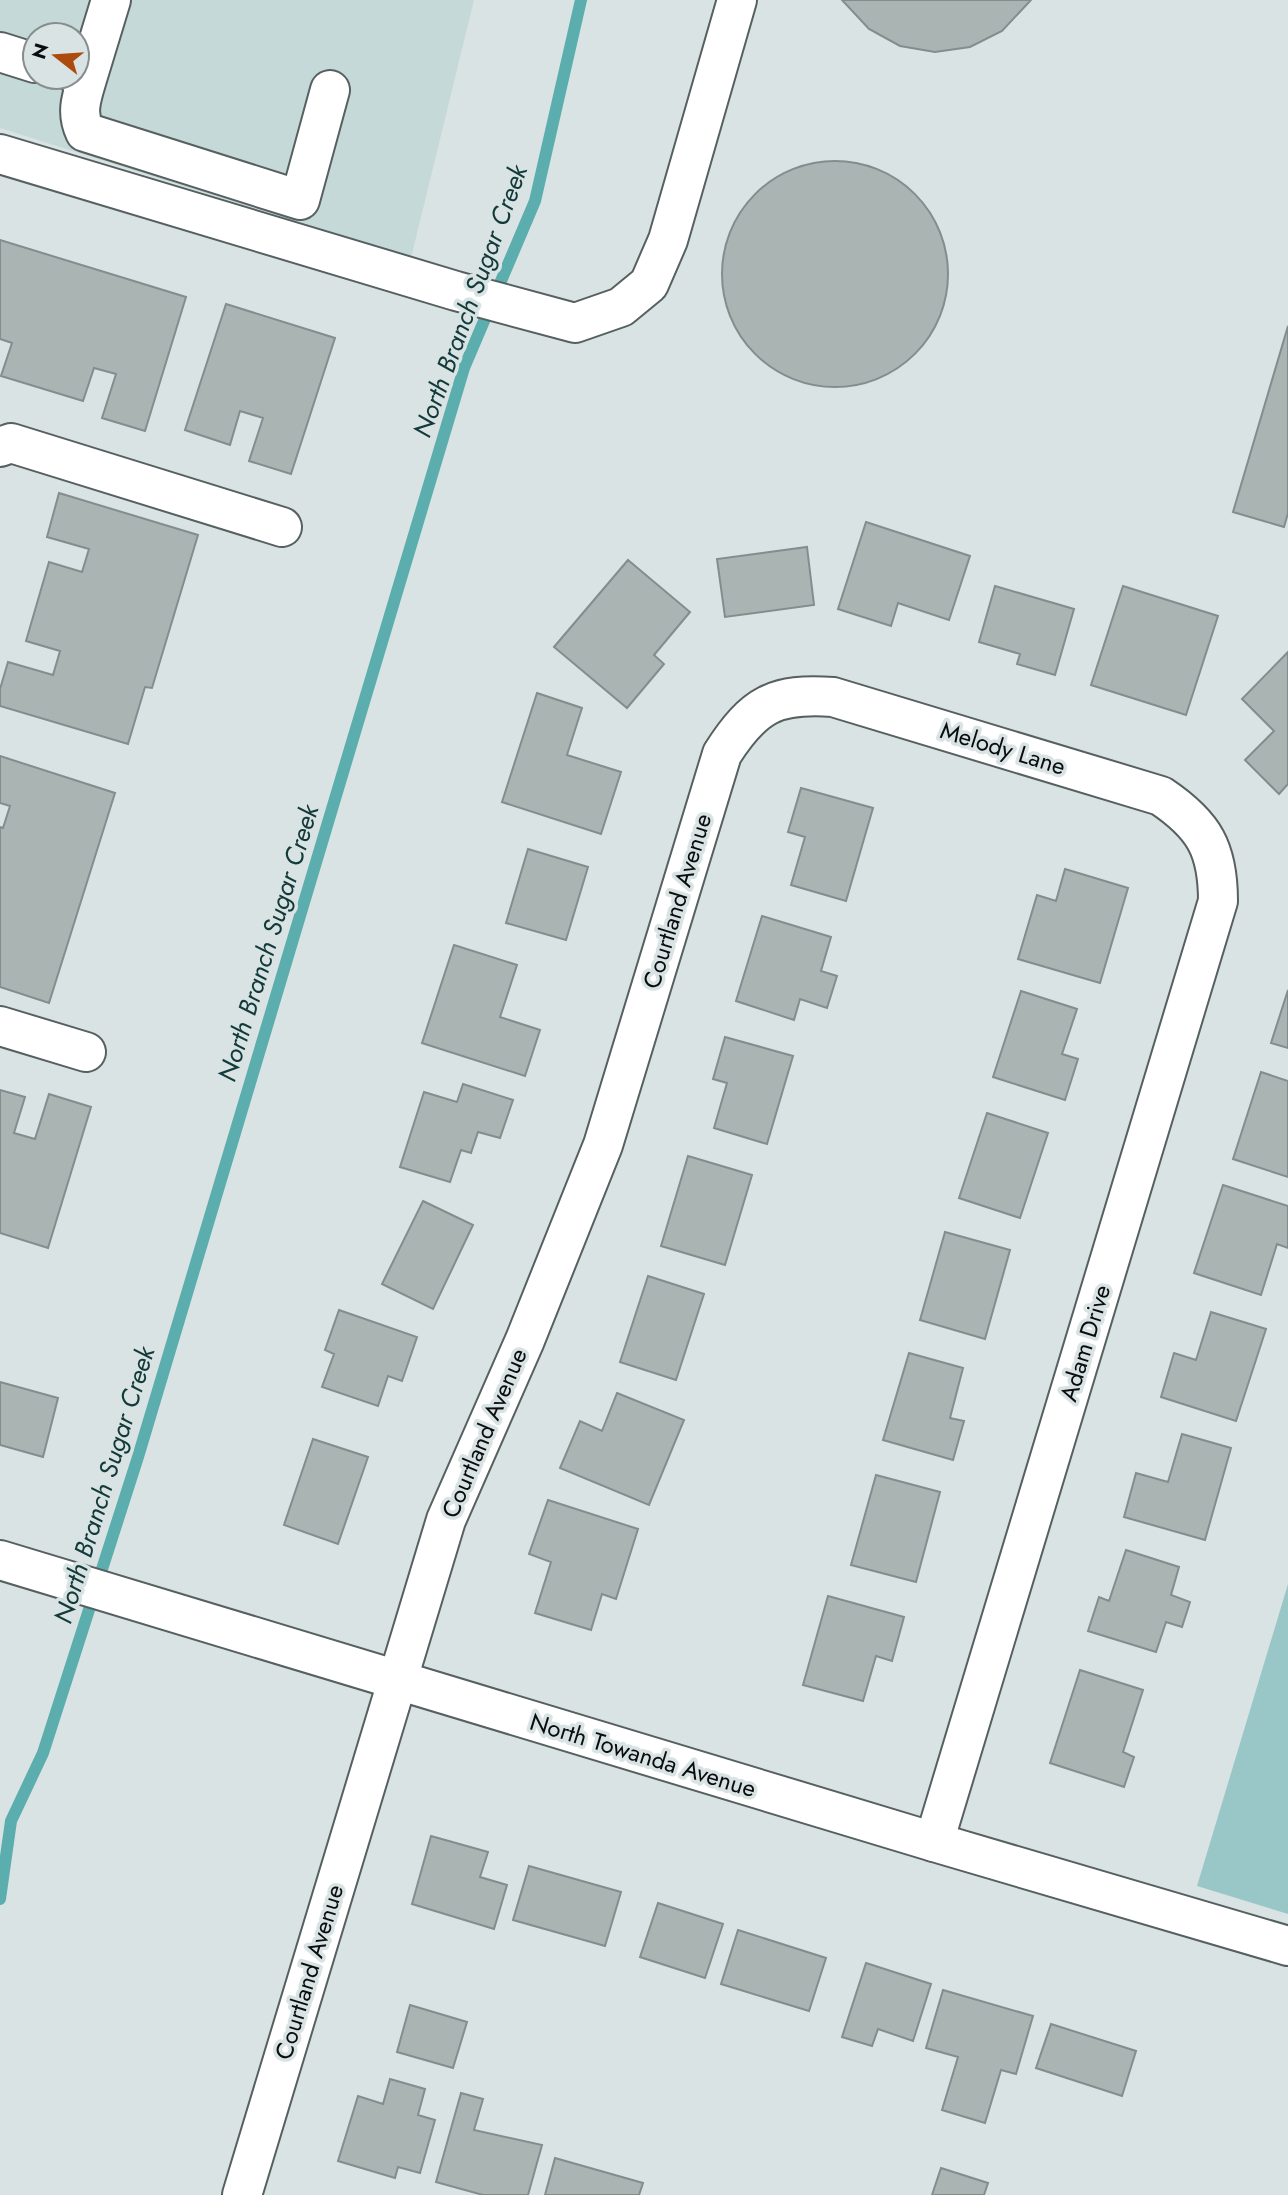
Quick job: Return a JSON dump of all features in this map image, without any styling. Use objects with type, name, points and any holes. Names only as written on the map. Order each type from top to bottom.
[{"type":"street","points":[[91,53],[111,0]]},
{"type":"street","points":[[0,154],[456,291],[575,323],[621,307],[649,284],[668,240],[737,0]]},
{"type":"street","points":[[0,52],[21,59]]},
{"type":"street","points":[[81,91],[79,120],[85,132],[300,200],[330,90]]},
{"type":"street","points":[[0,447],[11,443],[282,527]]},
{"type":"street","name":"Melody Lane","points":[[778,700],[800,695],[833,697],[1161,796],[1189,816],[1209,842]]},
{"type":"street","name":"Courtland Avenue","points":[[242,2195],[446,1520],[525,1340],[603,1145],[722,754],[741,725],[753,714],[778,700]]},
{"type":"street","name":"Adam Drive","points":[[933,1842],[1218,901],[1218,873],[1209,842]]},
{"type":"street","points":[[0,1026],[86,1052]]},
{"type":"street","name":"North Towanda Avenue","points":[[0,1560],[397,1682],[1288,1946]]},
{"type":"shaded area","points":[[0,0],[474,0],[411,258],[0,128]]},
{"type":"shaded area","points":[[1288,1584],[1288,1914],[1197,1886]]},
{"type":"building","points":[[842,0],[1031,0],[1002,31],[970,47],[935,52],[900,46],[869,29]]},
{"type":"building","points":[[835,161],[857,163],[888,174],[915,194],[935,221],[946,252],[946,296],[935,327],[915,354],[888,374],[857,385],[835,387],[813,385],[782,374],[755,354],[735,327],[724,296],[722,274],[724,252],[735,221],[755,194],[782,174],[813,163]]},
{"type":"building","points":[[0,240],[186,297],[145,431],[102,418],[116,374],[94,368],[83,401],[1,376],[12,343],[0,339]]},
{"type":"building","points":[[226,304],[335,338],[291,474],[249,461],[263,418],[240,411],[230,445],[185,430]]},
{"type":"building","points":[[1288,326],[1288,513],[1284,527],[1233,512]]},
{"type":"building","points":[[59,493],[198,535],[152,688],[145,687],[128,744],[0,706],[0,689],[8,662],[53,675],[60,651],[26,641],[49,562],[82,572],[89,549],[47,537]]},
{"type":"building","points":[[866,522],[970,556],[949,620],[898,603],[891,626],[838,609]]},
{"type":"building","points":[[807,547],[814,605],[725,617],[717,559]]},
{"type":"building","points":[[628,560],[690,612],[654,655],[664,664],[627,708],[554,647]]},
{"type":"building","points":[[995,586],[1074,609],[1055,675],[1017,664],[1020,654],[979,642]]},
{"type":"building","points":[[1123,586],[1218,616],[1186,715],[1091,685]]},
{"type":"building","points":[[1288,652],[1288,784],[1279,794],[1245,760],[1274,731],[1242,699]]},
{"type":"building","points":[[537,693],[582,708],[567,755],[621,772],[601,834],[502,802]]},
{"type":"building","points":[[0,756],[115,793],[49,1003],[0,987],[0,827],[3,828],[10,806],[0,803]]},
{"type":"building","points":[[801,788],[873,808],[846,901],[791,885],[805,837],[788,832]]},
{"type":"building","points":[[528,849],[588,867],[566,940],[506,923]]},
{"type":"building","points":[[1065,869],[1128,888],[1100,983],[1018,959],[1037,895],[1056,901]]},
{"type":"building","points":[[762,916],[831,937],[821,971],[837,976],[827,1008],[800,999],[794,1020],[736,1001]]},
{"type":"building","points":[[454,945],[517,965],[500,1017],[540,1030],[525,1076],[422,1043]]},
{"type":"building","points":[[1288,990],[1288,1048],[1271,1043]]},
{"type":"building","points":[[1021,991],[1077,1009],[1062,1054],[1078,1059],[1065,1100],[993,1077]]},
{"type":"building","points":[[725,1037],[793,1056],[767,1144],[714,1128],[727,1083],[713,1079]]},
{"type":"building","points":[[1261,1072],[1288,1081],[1288,1177],[1233,1159]]},
{"type":"building","points":[[463,1084],[513,1100],[500,1138],[478,1132],[471,1153],[461,1150],[450,1182],[400,1167],[424,1092],[457,1102]]},
{"type":"building","points":[[0,1090],[25,1097],[14,1133],[35,1139],[49,1094],[91,1107],[48,1248],[0,1233]]},
{"type":"building","points":[[987,1113],[1048,1133],[1020,1218],[959,1198]]},
{"type":"building","points":[[688,1156],[752,1175],[725,1265],[661,1246]]},
{"type":"building","points":[[1223,1185],[1288,1206],[1288,1248],[1277,1244],[1261,1295],[1194,1273]]},
{"type":"building","points":[[423,1201],[473,1225],[433,1309],[382,1284]]},
{"type":"building","points":[[945,1232],[1010,1250],[985,1339],[920,1320]]},
{"type":"building","points":[[648,1276],[704,1294],[676,1380],[620,1362]]},
{"type":"building","points":[[339,1310],[417,1337],[402,1381],[388,1376],[378,1406],[322,1387],[334,1354],[325,1350]]},
{"type":"building","points":[[1211,1312],[1266,1329],[1236,1421],[1161,1397],[1174,1353],[1196,1360]]},
{"type":"building","points":[[909,1353],[963,1368],[950,1418],[964,1421],[953,1460],[883,1440]]},
{"type":"building","points":[[0,1382],[58,1398],[43,1457],[0,1445]]},
{"type":"building","points":[[617,1393],[684,1420],[649,1505],[560,1468],[580,1421],[602,1431]]},
{"type":"building","points":[[1182,1434],[1231,1448],[1205,1540],[1124,1517],[1136,1473],[1168,1482]]},
{"type":"building","points":[[313,1439],[368,1457],[338,1544],[284,1525]]},
{"type":"building","points":[[876,1475],[940,1492],[916,1582],[851,1565]]},
{"type":"building","points":[[548,1500],[638,1529],[616,1599],[602,1594],[591,1630],[535,1613],[551,1562],[529,1554]]},
{"type":"building","points":[[1126,1550],[1179,1567],[1171,1595],[1190,1602],[1182,1627],[1166,1622],[1156,1652],[1088,1631],[1099,1597],[1109,1601]]},
{"type":"building","points":[[828,1596],[904,1617],[892,1661],[876,1656],[863,1701],[803,1685]]},
{"type":"building","points":[[1080,1670],[1143,1690],[1123,1752],[1134,1757],[1124,1787],[1050,1763]]},
{"type":"building","points":[[431,1836],[488,1852],[480,1877],[507,1885],[494,1929],[412,1904]]},
{"type":"building","points":[[529,1866],[621,1892],[605,1946],[513,1920]]},
{"type":"building","points":[[658,1903],[723,1924],[705,1978],[640,1957]]},
{"type":"building","points":[[738,1930],[826,1958],[809,2011],[721,1984]]},
{"type":"building","points":[[866,1963],[931,1984],[913,2041],[878,2029],[872,2046],[842,2037]]},
{"type":"building","points":[[943,1990],[1033,2016],[1016,2074],[1001,2070],[985,2123],[942,2110],[958,2057],[926,2048]]},
{"type":"building","points":[[410,2005],[467,2022],[453,2068],[397,2052]]},
{"type":"building","points":[[1051,2024],[1136,2051],[1122,2096],[1036,2068]]},
{"type":"building","points":[[390,2079],[425,2089],[418,2115],[435,2120],[420,2173],[398,2167],[395,2178],[338,2161],[358,2096],[383,2104]]},
{"type":"building","points":[[461,2093],[483,2099],[474,2130],[542,2145],[528,2195],[483,2195],[436,2182]]},
{"type":"building","points":[[555,2158],[643,2183],[639,2195],[545,2195]]},
{"type":"building","points":[[941,2168],[988,2183],[984,2195],[932,2195]]},
{"type":"waterway","name":"North Branch Sugar Creek","points":[[0,1899],[11,1821],[43,1753],[138,1457],[464,368],[535,201],[581,0]]}]
